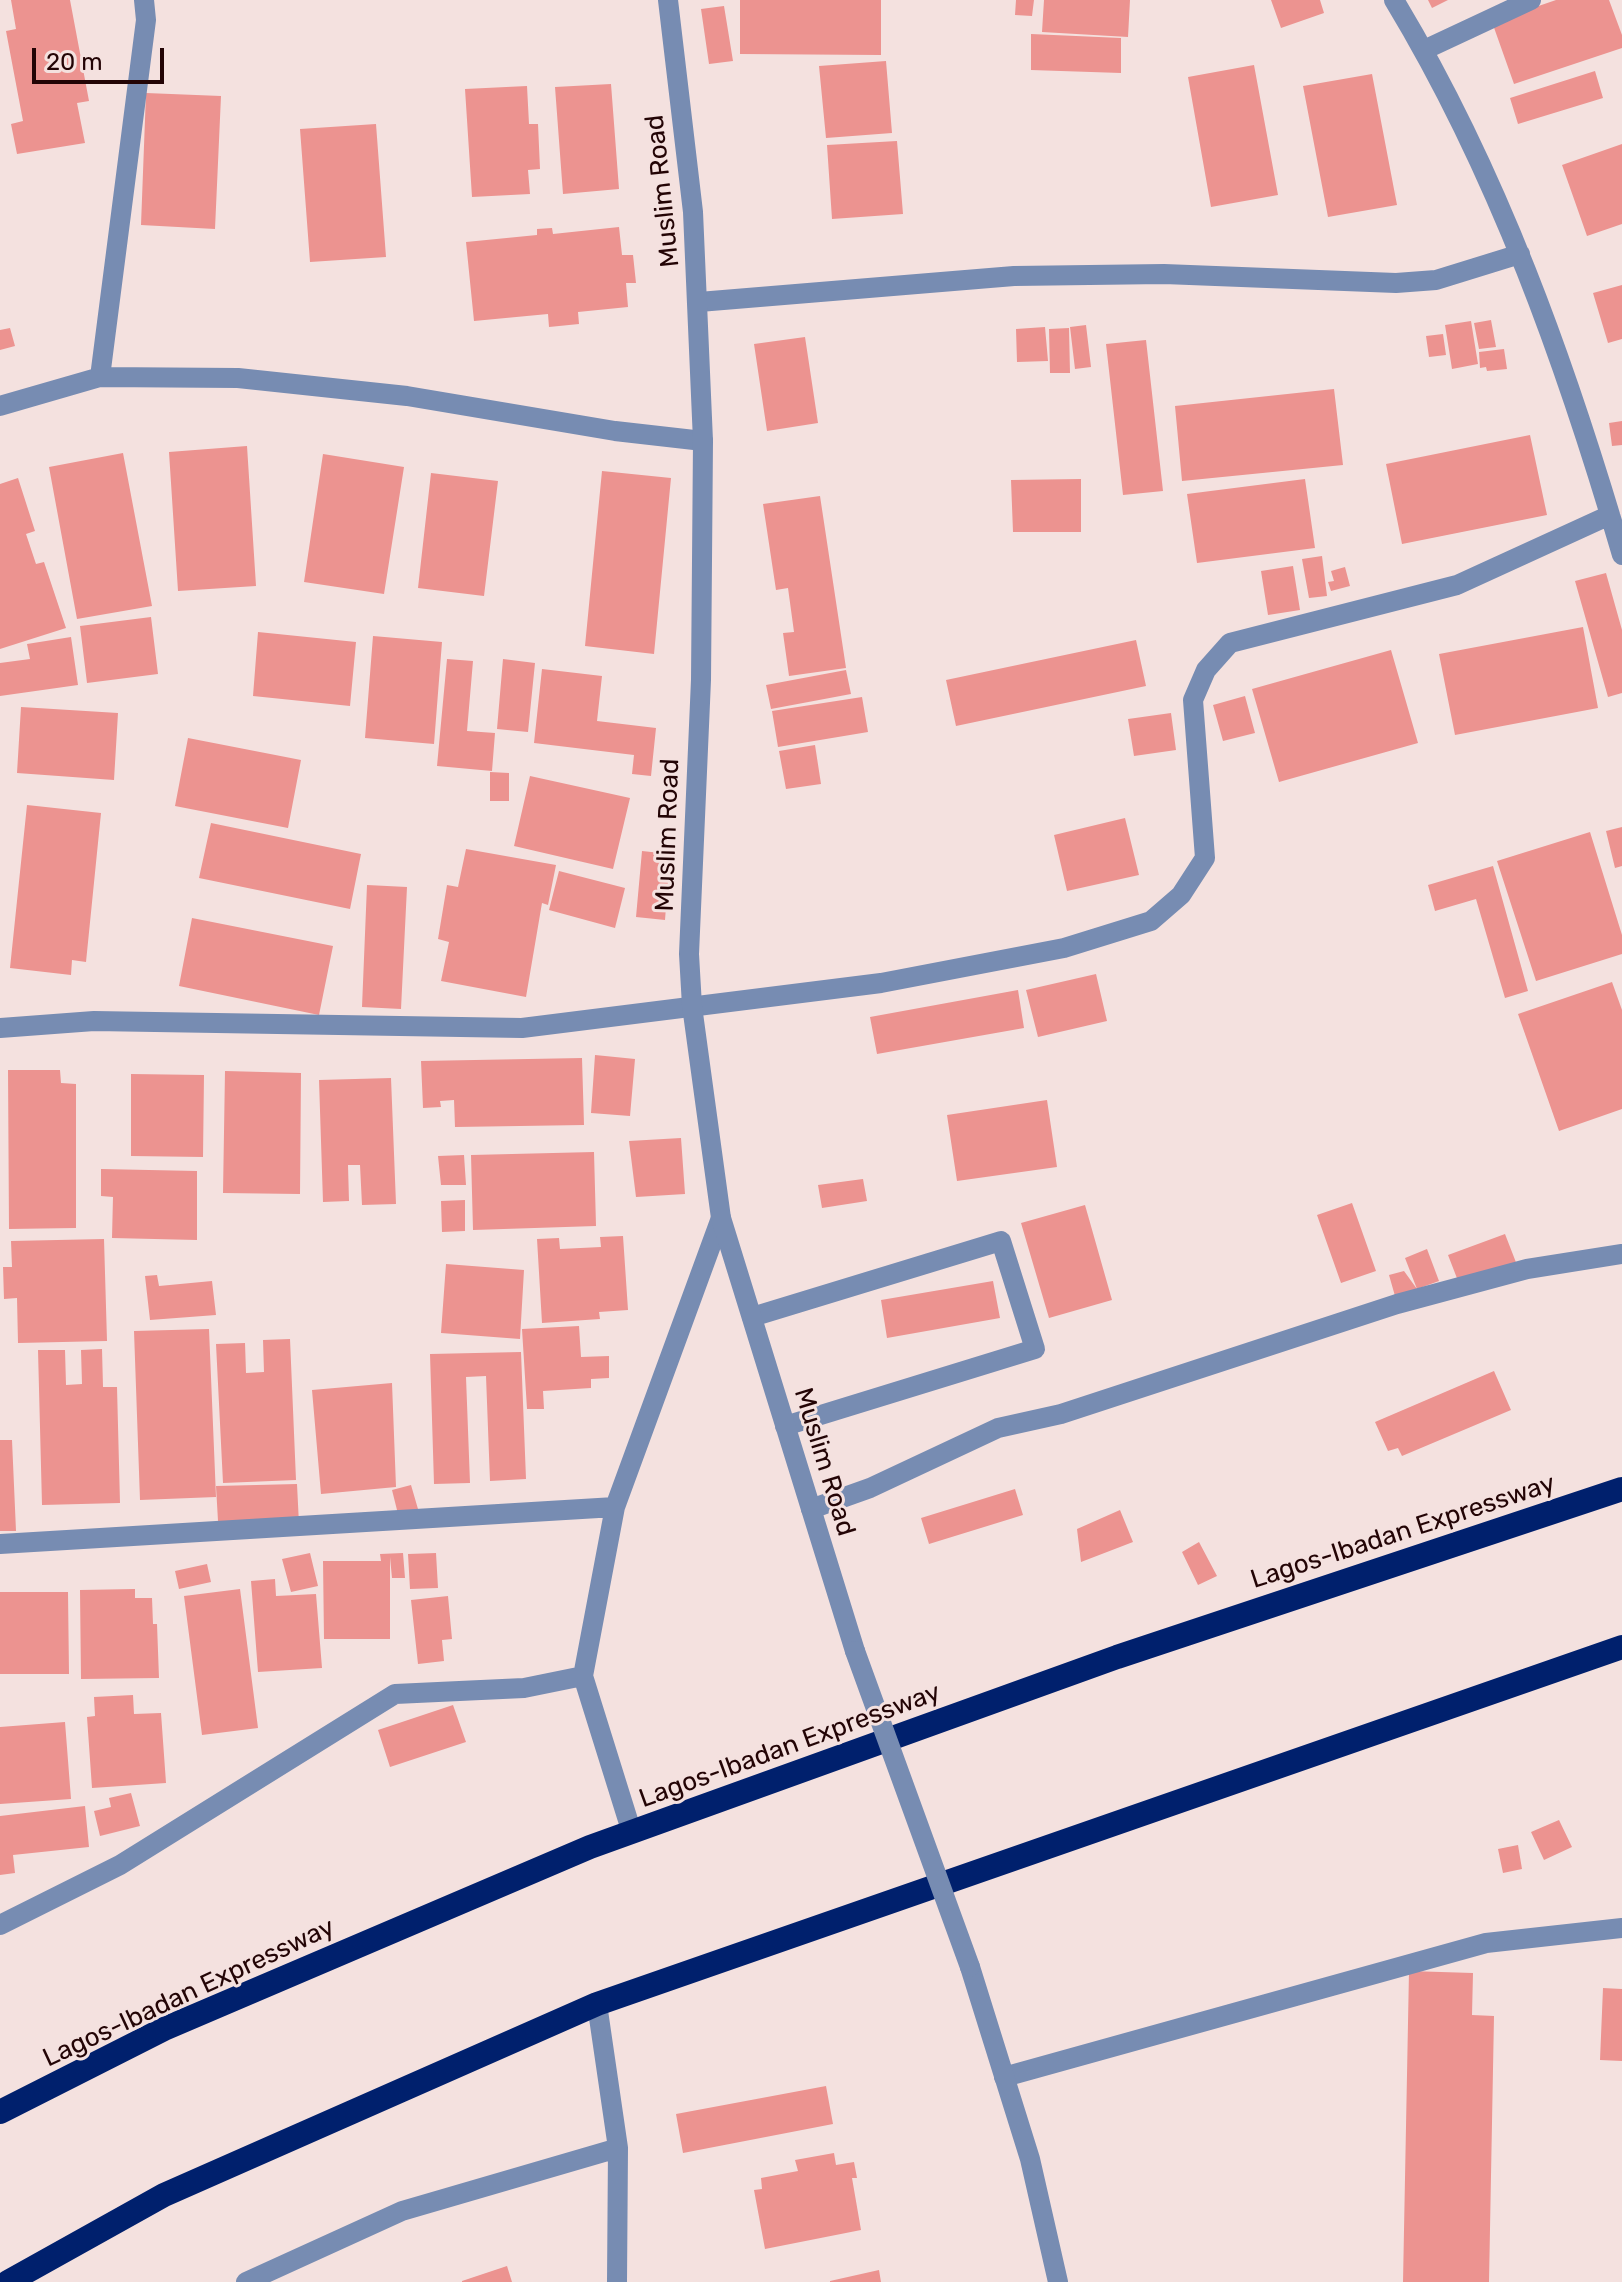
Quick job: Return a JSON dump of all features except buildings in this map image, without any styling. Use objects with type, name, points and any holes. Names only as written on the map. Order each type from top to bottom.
[{"type":"highway","name":"Lagos-Ibadan Expressway","points":[[0,2112],[164,2029],[575,1854],[1117,1657],[1622,1489]]},
{"type":"highway","points":[[8,2282],[164,2195],[597,2004],[1622,1647]]},
{"type":"street","points":[[100,377],[146,20],[144,0]]},
{"type":"street","name":"Muslim Road","points":[[668,0],[693,212],[703,441],[701,680],[689,954],[692,1006],[721,1218],[855,1651],[970,1967],[1030,2159],[1058,2282]]},
{"type":"street","points":[[1394,0],[1424,50],[1520,254],[1562,362],[1622,555]]},
{"type":"street","points":[[1424,50],[1531,0]]},
{"type":"street","points":[[699,302],[1014,276],[1164,274],[1396,283],[1436,280],[1520,254]]},
{"type":"street","points":[[0,406],[100,377],[268,381],[407,396],[615,431],[703,441]]},
{"type":"street","points":[[0,1028],[94,1021],[522,1028],[881,983],[1064,948],[1151,921],[1181,895],[1205,858],[1193,700],[1206,670],[1230,643],[1457,585],[1610,515]]},
{"type":"street","points":[[632,1833],[583,1676],[615,1507],[721,1218]]},
{"type":"street","points":[[752,1317],[1001,1241],[1035,1349],[785,1426]]},
{"type":"street","points":[[811,1509],[870,1488],[998,1428],[1061,1414],[1422,1297],[1527,1269],[1622,1254]]},
{"type":"street","points":[[0,1544],[615,1507]]},
{"type":"street","points":[[0,1925],[120,1865],[395,1694],[524,1688],[583,1676]]},
{"type":"street","points":[[1004,2077],[1486,1943],[1622,1928]]},
{"type":"street","points":[[597,2004],[618,2148],[617,2282]]},
{"type":"street","points":[[246,2282],[402,2211],[618,2148]]}]
